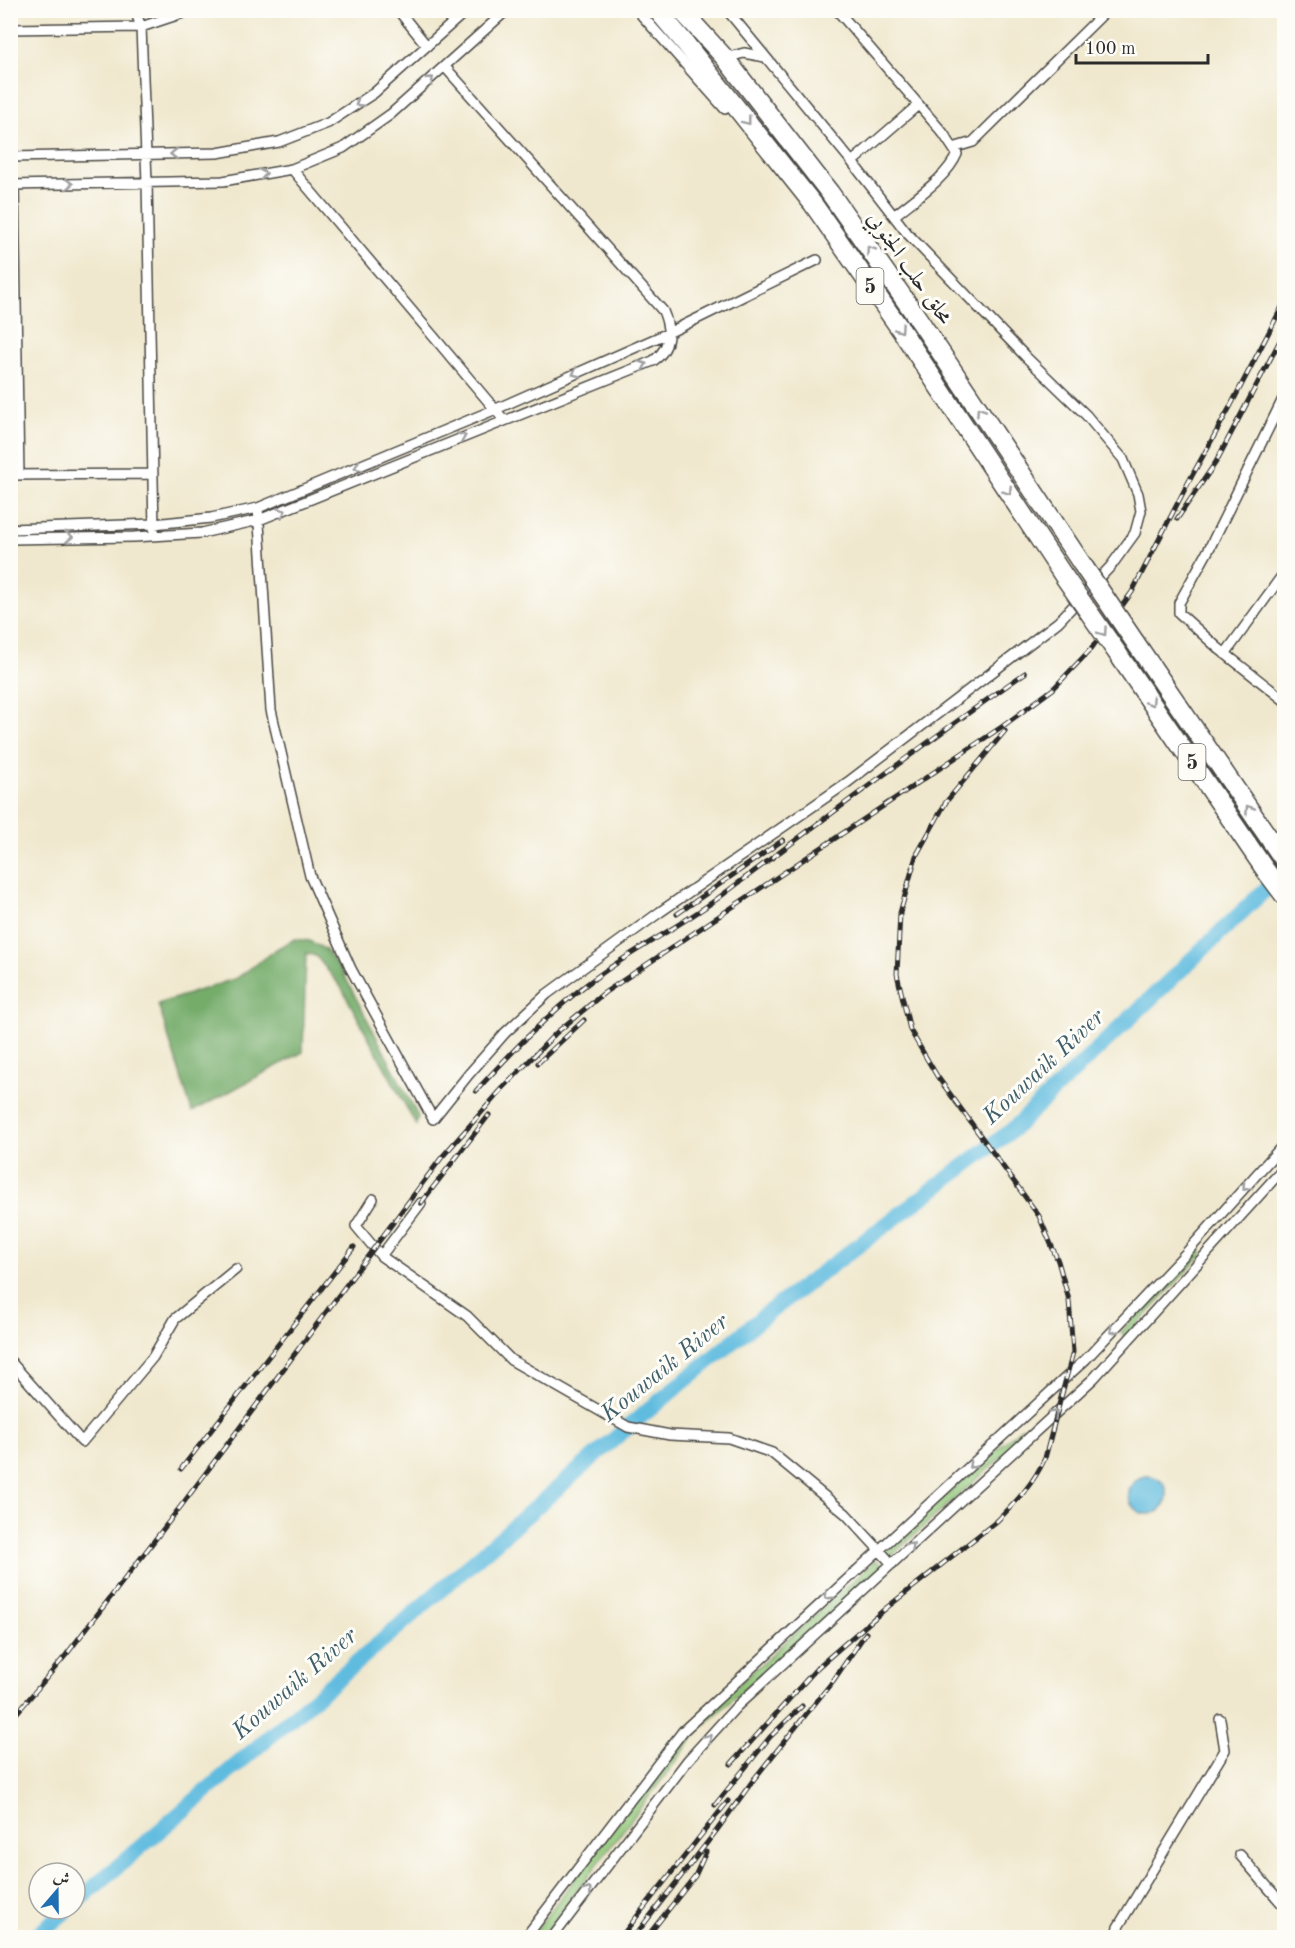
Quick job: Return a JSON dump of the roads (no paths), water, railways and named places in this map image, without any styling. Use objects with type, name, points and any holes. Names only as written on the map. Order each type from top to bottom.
[{"type":"highway","name":"5","points":[[657,10],[813,204],[901,330],[1063,575],[1284,895]]},
{"type":"highway","name":"محلق حلب الجنوبي","points":[[681,10],[725,58],[830,193],[919,320],[1283,859]]},
{"type":"street","points":[[135,10],[141,27],[146,154],[154,536]]},
{"type":"street","points":[[10,29],[141,27],[192,10]]},
{"type":"street","points":[[398,10],[427,46]]},
{"type":"street","points":[[10,157],[216,153],[279,142],[328,123],[374,93],[467,10]]},
{"type":"street","points":[[152,474],[15,475],[12,185],[223,181],[292,169],[343,148],[391,114],[507,10]]},
{"type":"street","points":[[637,10],[725,109]]},
{"type":"street","points":[[258,507],[271,710],[309,876],[351,969],[434,1119],[505,1033],[547,994],[660,912],[848,782],[1058,622],[1112,566],[1135,533],[1141,511],[1138,494],[1123,459],[1086,415],[1019,350],[907,233],[727,10]]},
{"type":"street","points":[[837,10],[943,132],[957,154],[953,165],[894,216]]},
{"type":"street","points":[[953,148],[973,142],[1107,10]]},
{"type":"street","points":[[725,58],[744,53],[765,57]]},
{"type":"street","points":[[10,539],[202,533],[259,520],[653,361],[665,350],[668,333],[666,318],[657,303],[445,67]]},
{"type":"street","points":[[852,162],[918,105]]},
{"type":"street","points":[[292,169],[504,420]]},
{"type":"street","points":[[10,529],[153,524],[211,518],[258,507],[496,409],[668,333],[817,260]]},
{"type":"street","points":[[1284,397],[1209,549],[1179,603],[1179,613],[1225,654],[1284,700]]},
{"type":"street","points":[[388,454],[393,465]]},
{"type":"street","points":[[1225,654],[1284,573]]},
{"type":"street","points":[[525,1938],[683,1731],[1086,1359],[1186,1254],[1284,1144]]},
{"type":"street","points":[[552,1938],[688,1760],[737,1706],[1094,1377],[1284,1168]]},
{"type":"street","points":[[373,1199],[356,1226],[381,1256],[467,1316],[511,1360],[628,1427],[670,1435],[729,1438],[772,1453],[846,1514],[892,1564]]},
{"type":"street","points":[[381,1256],[421,1203]]},
{"type":"street","points":[[10,1361],[82,1442],[153,1357],[175,1319],[236,1269]]},
{"type":"street","points":[[1114,1938],[1118,1927],[1225,1750],[1220,1719]]},
{"type":"street","points":[[1240,1855],[1284,1906]]},
{"type":"water","points":[[1148,1476],[1155,1477],[1161,1482],[1166,1488],[1166,1502],[1161,1508],[1155,1513],[1148,1514],[1141,1513],[1135,1508],[1130,1502],[1129,1495],[1130,1488],[1135,1482],[1141,1477]]},
{"type":"waterway","name":"Kouwaik River","points":[[87,1893],[628,1427],[764,1316],[1011,1131],[1284,872]]},
{"type":"waterway","name":"Kouwaik River","points":[[34,1938],[54,1921]]},
{"type":"railway","points":[[10,1721],[66,1655],[181,1506],[442,1157],[556,1033],[604,993],[1003,726],[1053,689],[1091,649],[1132,592],[1284,303]]},
{"type":"railway","points":[[1177,519],[1216,462],[1284,333]]},
{"type":"railway","points":[[476,1091],[537,1027],[593,979],[717,899],[1025,673]]},
{"type":"railway","points":[[731,1764],[818,1667],[885,1609],[997,1521],[1030,1484],[1045,1458],[1073,1352],[1069,1300],[1058,1261],[1039,1216],[937,1076],[910,1030],[897,974],[900,913],[916,856],[946,802],[1005,731]]},
{"type":"railway","points":[[677,914],[783,840]]},
{"type":"railway","points":[[538,1063],[584,1020]]},
{"type":"railway","points":[[421,1203],[489,1115]]},
{"type":"railway","points":[[181,1469],[354,1247]]},
{"type":"railway","points":[[633,1938],[754,1779],[833,1681],[866,1633]]},
{"type":"railway","points":[[715,1805],[770,1737],[802,1706]]},
{"type":"railway","points":[[620,1938],[728,1801]]},
{"type":"railway","points":[[646,1938],[695,1876],[706,1852]]}]
